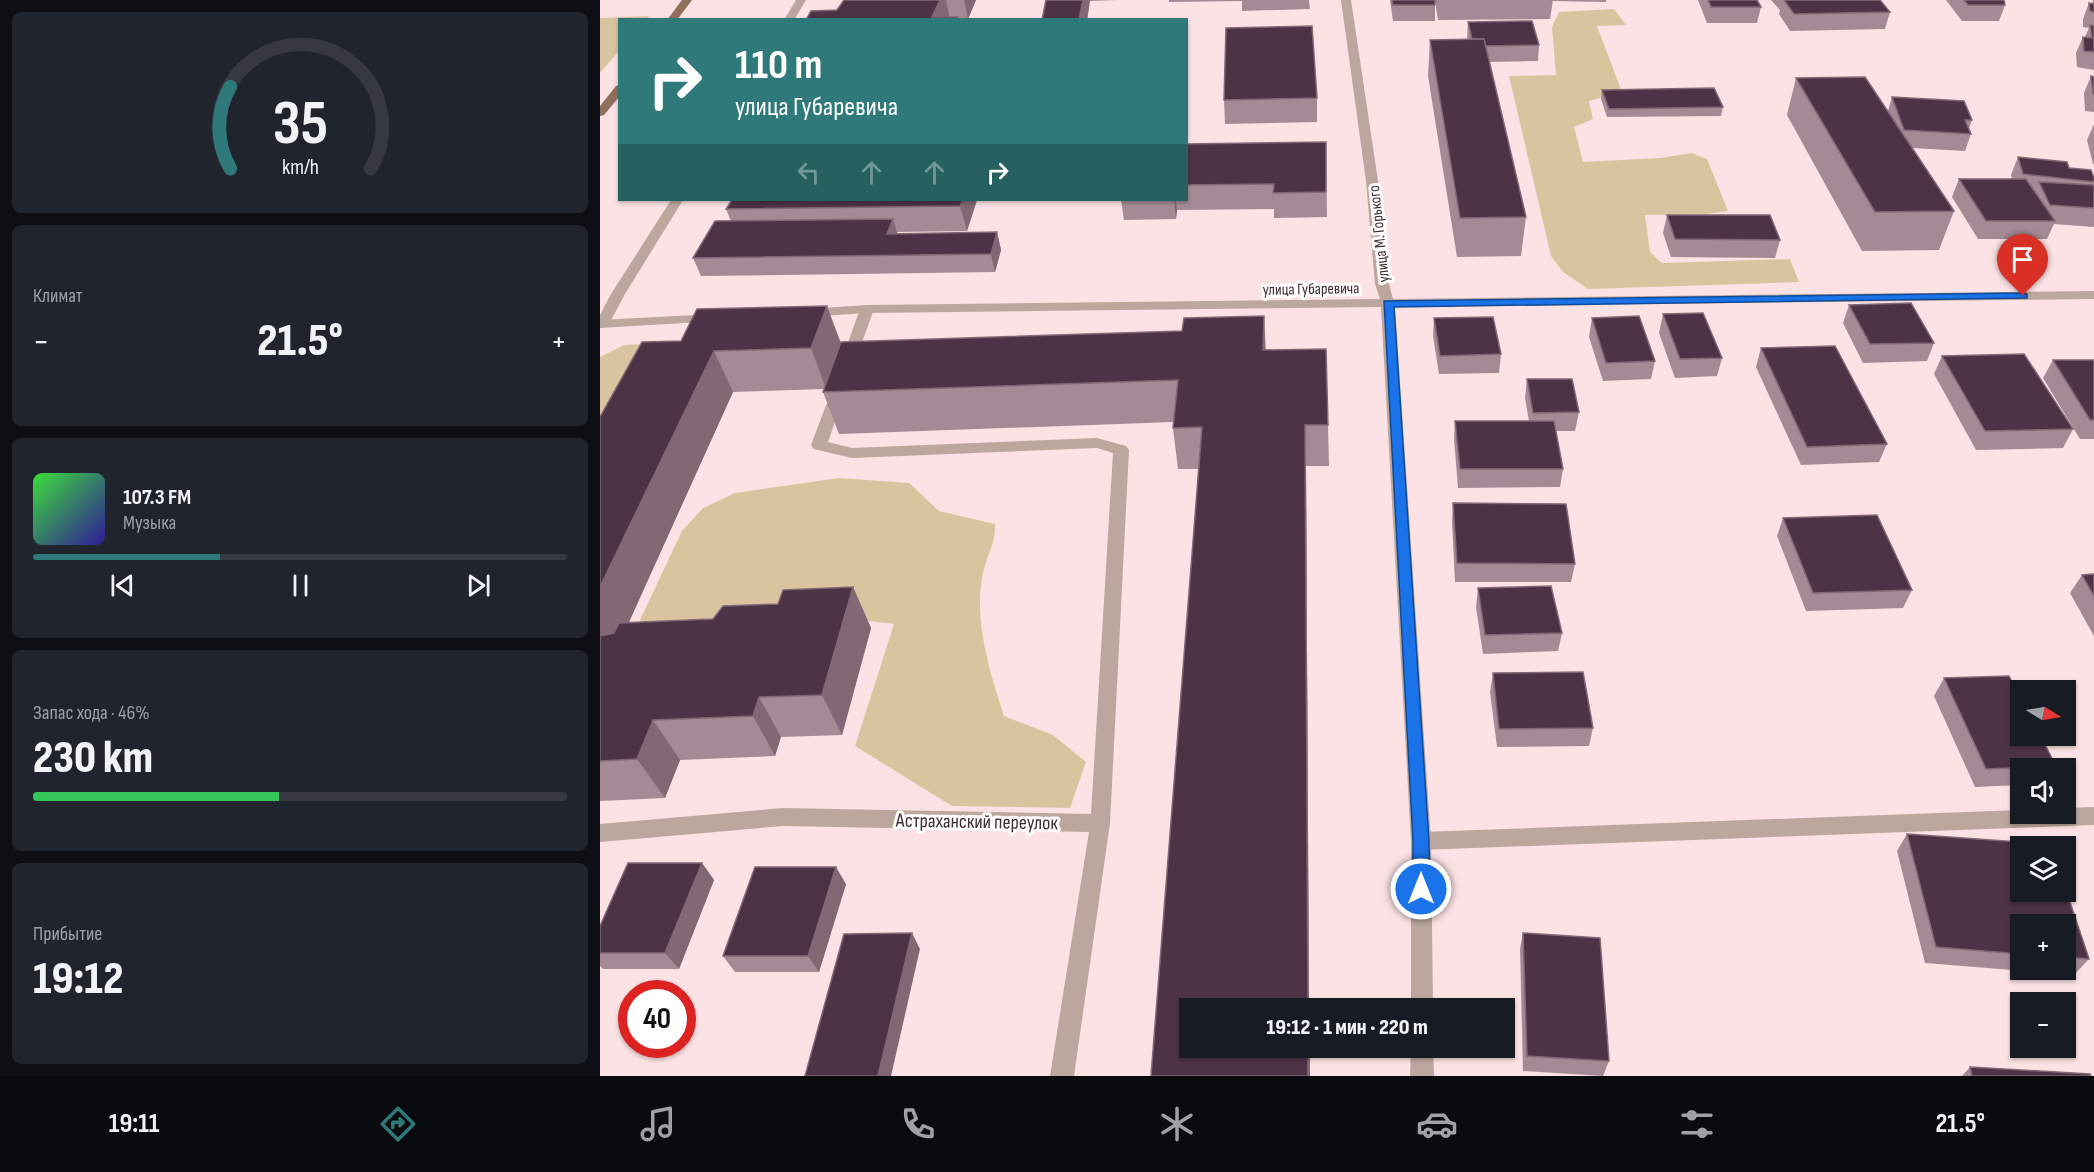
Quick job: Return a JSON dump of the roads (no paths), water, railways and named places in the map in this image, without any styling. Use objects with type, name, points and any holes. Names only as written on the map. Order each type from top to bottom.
[{"type":"main road","points":[[674,18],[687,0]]},
{"type":"main road","points":[[600,113],[618,90]]},
{"type":"street","points":[[790,18],[801,0]]},
{"type":"street","name":"улица М. Горького","points":[[1346,0],[1372,181],[1382,284],[1388,303],[1421,841],[1422,998]]},
{"type":"street","points":[[601,324],[676,201]]},
{"type":"street","name":"улица Губаревича","points":[[798,313],[867,309],[2094,295]]},
{"type":"street","points":[[867,309],[819,445],[852,453],[1097,443],[1121,450],[1100,823],[1062,1076]]},
{"type":"street","points":[[601,324],[729,317]]},
{"type":"street","points":[[1421,841],[2094,816]]},
{"type":"street","name":"Астраханский переулок","points":[[600,833],[783,817],[1100,823]]},
{"type":"street","points":[[1422,1058],[1422,1076]]}]
